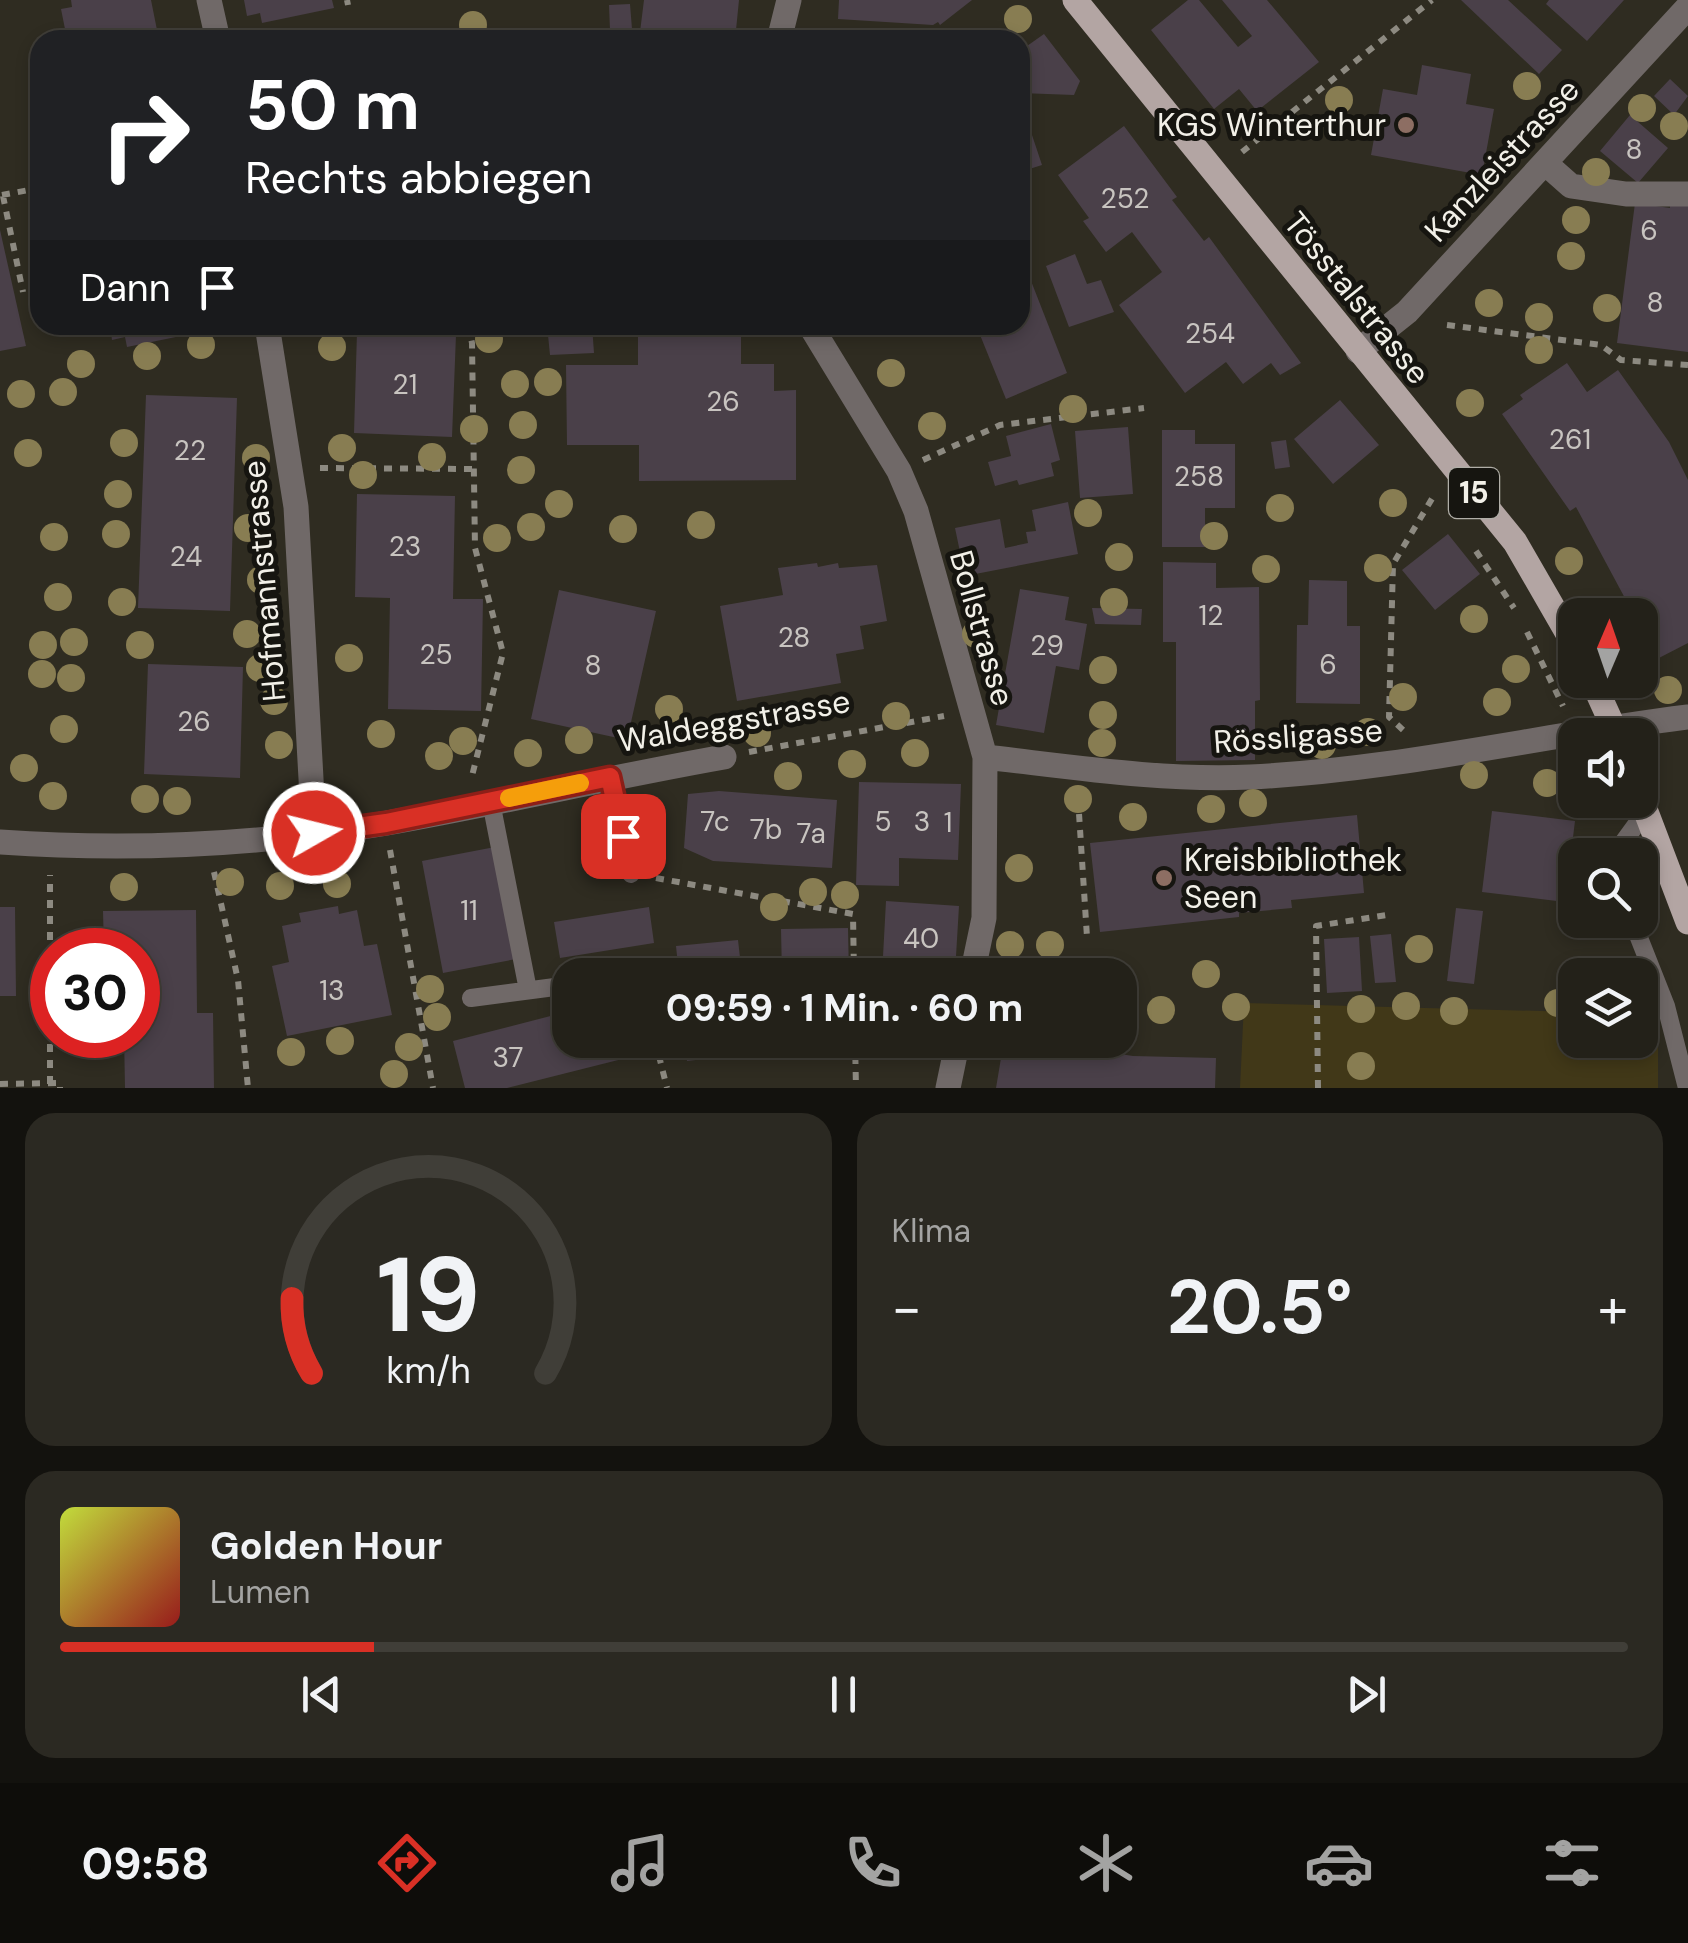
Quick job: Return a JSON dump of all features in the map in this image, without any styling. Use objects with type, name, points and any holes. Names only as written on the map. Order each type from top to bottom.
[{"type":"main road","name":"Tösstalstrasse","points":[[1074,0],[1515,542],[1558,617]]},
{"type":"main road","points":[[1648,818],[1688,922]]},
{"type":"street","points":[[209,0],[216,30]]},
{"type":"street","points":[[782,30],[789,0]]},
{"type":"street","name":"Kanzleistrasse","points":[[1358,351],[1407,312],[1688,7]]},
{"type":"street","points":[[1545,163],[1571,186],[1626,194],[1688,194]]},
{"type":"street","name":"Hofmannstrasse","points":[[269,335],[296,506],[314,833]]},
{"type":"street","name":"Bollstrasse","points":[[816,335],[899,471],[916,511],[985,756],[984,918],[976,958]]},
{"type":"street","name":"Rössligasse","points":[[1658,722],[1688,717]]},
{"type":"street","name":"Rössligasse","points":[[985,756],[1150,776],[1250,777],[1386,763],[1558,738]]},
{"type":"street","name":"Waldeggstrasse","points":[[0,842],[56,846],[208,844],[314,833],[386,823],[724,757]]},
{"type":"street","points":[[948,1088],[954,1058]]},
{"type":"lane","points":[[610,777],[630,874]]},
{"type":"lane","points":[[491,802],[528,990]]},
{"type":"lane","points":[[1639,938],[1666,1006],[1687,1088]]},
{"type":"lane","points":[[472,998],[552,987]]},
{"type":"path","points":[[1242,152],[1432,0]]},
{"type":"path","points":[[23,292],[1,195],[30,190]]},
{"type":"path","points":[[1448,324],[1601,344],[1621,360],[1688,365]]},
{"type":"path","points":[[470,335],[475,548],[502,653],[471,780]]},
{"type":"path","points":[[899,471],[1000,425],[1144,408]]},
{"type":"path","points":[[290,471],[338,466],[474,470]]},
{"type":"path","points":[[1403,730],[1388,717],[1393,564],[1433,497]]},
{"type":"path","points":[[1476,552],[1522,620],[1558,697]]},
{"type":"path","name":"Waldeggstrasse","points":[[724,757],[944,716]]},
{"type":"path","points":[[1076,767],[1088,936]]},
{"type":"path","points":[[389,844],[433,1088]]},
{"type":"path","points":[[213,868],[238,980],[248,1088]]},
{"type":"path","points":[[50,869],[50,1084]]},
{"type":"path","points":[[630,874],[853,914],[854,958]]},
{"type":"path","points":[[1318,1088],[1316,926],[1387,915]]},
{"type":"path","points":[[660,1058],[667,1088]]},
{"type":"path","points":[[856,1058],[856,1088]]},
{"type":"path","points":[[0,1084],[60,1083],[60,1088]]},
{"type":"shaded area","points":[[1244,1003],[1558,1012],[1558,1058],[1658,1058],[1658,1088],[1240,1088]]},
{"type":"building","points":[[71,0],[151,0],[157,30],[65,30],[61,9],[72,7]]},
{"type":"building","points":[[244,0],[332,0],[334,8],[262,23],[260,13],[247,16]]},
{"type":"building","points":[[644,0],[739,0],[736,30],[640,30]]},
{"type":"building","points":[[839,0],[972,0],[940,25],[933,25],[838,19]]},
{"type":"building","points":[[1188,0],[1199,0],[1238,47],[1252,36],[1222,0],[1267,0],[1319,62],[1257,111],[1239,89],[1214,109],[1151,30]]},
{"type":"building","points":[[1461,0],[1508,0],[1562,50],[1539,74]]},
{"type":"building","points":[[1549,0],[1624,0],[1587,41],[1546,4]]},
{"type":"building","points":[[630,4],[632,29],[610,30],[609,5]]},
{"type":"building","points":[[1044,34],[1080,81],[1074,95],[1030,93],[1030,44]]},
{"type":"building","points":[[1422,65],[1471,74],[1466,104],[1494,109],[1482,175],[1371,155],[1383,89],[1417,95]]},
{"type":"building","points":[[1670,79],[1688,96],[1674,115],[1654,96]]},
{"type":"building","points":[[1630,115],[1668,148],[1638,183],[1600,151]]},
{"type":"building","points":[[1124,126],[1177,197],[1172,200],[1204,241],[1209,237],[1301,363],[1280,375],[1271,363],[1243,384],[1226,362],[1185,393],[1119,305],[1162,272],[1132,232],[1106,252],[1083,221],[1089,218],[1058,175]]},
{"type":"building","points":[[1030,129],[1042,165],[1030,169]]},
{"type":"building","points":[[1635,203],[1670,208],[1670,203],[1688,205],[1688,352],[1617,343]]},
{"type":"building","points":[[0,230],[26,346],[0,351]]},
{"type":"building","points":[[1075,254],[1087,284],[1101,280],[1114,312],[1069,327],[1046,266]]},
{"type":"building","points":[[1030,278],[1067,373],[1006,399],[980,335],[1030,335]]},
{"type":"building","points":[[111,335],[186,335],[127,347],[125,337],[112,340]]},
{"type":"building","points":[[357,335],[456,335],[452,437],[354,433]]},
{"type":"building","points":[[548,335],[593,335],[594,353],[550,355]]},
{"type":"building","points":[[638,335],[741,335],[741,364],[774,364],[774,391],[796,390],[796,480],[639,481],[639,445],[567,445],[566,365],[638,365]]},
{"type":"building","points":[[1567,363],[1587,392],[1618,370],[1669,442],[1688,480],[1688,643],[1658,658],[1658,598],[1625,598],[1576,507],[1570,511],[1502,414],[1523,399],[1520,395]]},
{"type":"building","points":[[146,395],[237,398],[230,611],[138,608]]},
{"type":"building","points":[[1340,400],[1379,445],[1333,484],[1294,439]]},
{"type":"building","points":[[1051,424],[1060,460],[1051,463],[1054,476],[1019,485],[1017,480],[995,486],[988,462],[1011,456],[1006,436]]},
{"type":"building","points":[[1128,427],[1133,494],[1080,498],[1075,431]]},
{"type":"building","points":[[1162,430],[1195,430],[1195,444],[1235,444],[1235,508],[1205,508],[1205,547],[1162,547]]},
{"type":"building","points":[[1286,440],[1290,467],[1275,469],[1271,442]]},
{"type":"building","points":[[357,494],[455,496],[453,599],[483,599],[481,711],[388,709],[390,598],[355,597]]},
{"type":"building","points":[[1068,502],[1078,554],[965,576],[955,528],[1000,519],[1005,548],[1028,543],[1026,532],[1036,531],[1032,510]]},
{"type":"building","points":[[1448,534],[1480,574],[1435,610],[1402,570]]},
{"type":"building","points":[[1163,562],[1216,563],[1216,588],[1259,587],[1260,700],[1255,701],[1255,760],[1176,761],[1176,642],[1163,642]]},
{"type":"building","points":[[817,563],[818,567],[838,563],[839,568],[877,565],[887,621],[860,626],[864,649],[836,654],[841,683],[737,701],[720,606],[783,595],[778,568]]},
{"type":"building","points":[[1309,580],[1347,581],[1347,626],[1360,626],[1360,704],[1296,703],[1297,625],[1308,625]]},
{"type":"building","points":[[1020,589],[1069,597],[1065,620],[1087,624],[1079,670],[1056,666],[1044,733],[996,725]]},
{"type":"building","points":[[559,590],[656,611],[627,740],[531,719]]},
{"type":"building","points":[[1092,608],[1142,609],[1141,625],[1095,624]]},
{"type":"building","points":[[148,664],[243,667],[240,778],[144,774]]},
{"type":"building","points":[[859,782],[961,784],[958,860],[899,858],[899,886],[856,885]]},
{"type":"building","points":[[719,791],[837,800],[832,868],[713,861],[684,848],[688,794]]},
{"type":"building","points":[[1492,811],[1575,821],[1573,838],[1558,838],[1558,901],[1482,892]]},
{"type":"building","points":[[1357,815],[1364,893],[1291,900],[1292,908],[1239,913],[1239,917],[1100,932],[1090,843]]},
{"type":"building","points":[[495,847],[516,959],[443,973],[422,861]]},
{"type":"building","points":[[886,901],[959,906],[956,958],[883,958]]},
{"type":"building","points":[[338,906],[339,914],[357,910],[364,946],[377,944],[392,1015],[287,1036],[272,966],[289,962],[282,926],[301,922],[299,913]]},
{"type":"building","points":[[0,907],[15,907],[16,996],[0,996]]},
{"type":"building","points":[[649,907],[654,943],[560,958],[554,922]]},
{"type":"building","points":[[1456,908],[1483,911],[1474,984],[1447,981]]},
{"type":"building","points":[[196,910],[197,1013],[213,1013],[214,1088],[125,1088],[124,1058],[160,1058],[160,928],[103,928],[103,911]]},
{"type":"building","points":[[848,928],[849,958],[782,958],[781,929]]},
{"type":"building","points":[[1391,934],[1396,982],[1375,983],[1370,936]]},
{"type":"building","points":[[1359,937],[1362,991],[1327,993],[1324,939]]},
{"type":"building","points":[[738,940],[740,958],[677,958],[676,946]]},
{"type":"building","points":[[552,1016],[552,1058],[626,1058],[507,1088],[465,1088],[453,1041]]},
{"type":"building","points":[[1001,1058],[1216,1058],[1215,1088],[996,1088]]},
{"type":"slow traffic","points":[[509,798],[580,783]]},
{"type":"place","name":"KGS Winterthur","points":[[1406,125]]},
{"type":"place","name":"Kreisbibliothek Seen","points":[[1164,878]]},
{"type":"route","points":[[314,833],[386,823],[610,777],[623,836]]}]
